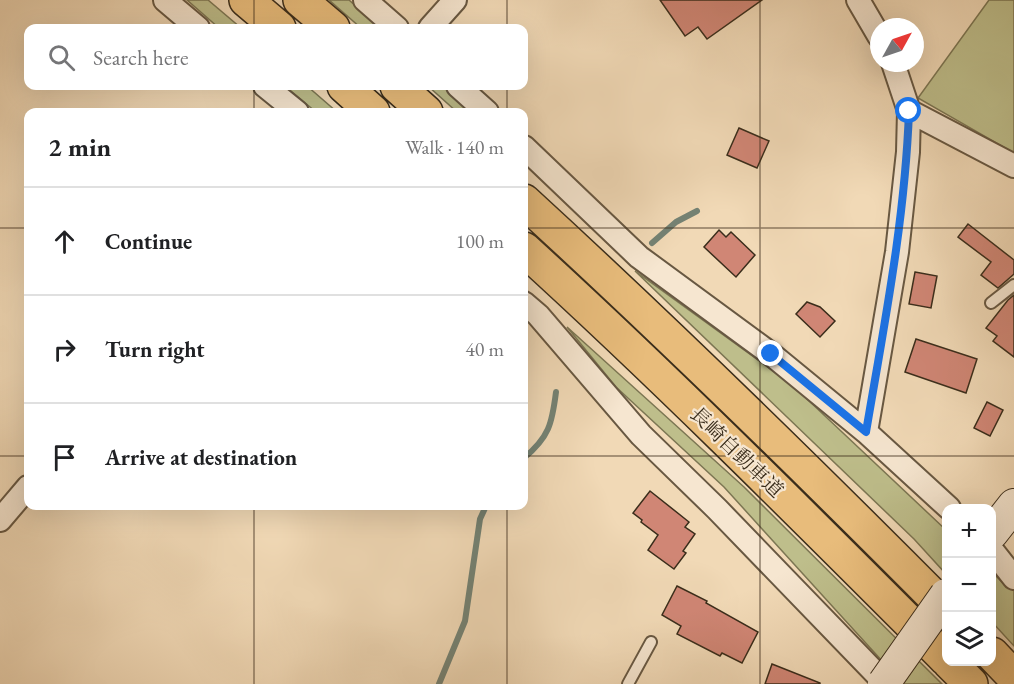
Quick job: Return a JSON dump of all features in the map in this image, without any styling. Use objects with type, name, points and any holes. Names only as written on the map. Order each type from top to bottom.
[{"type":"highway","points":[[246,0],[274,24]]},
{"type":"highway","points":[[300,0],[328,24]]},
{"type":"highway","points":[[348,90],[369,108]]},
{"type":"highway","points":[[401,90],[422,108]]},
{"type":"highway","name":"長崎自動車道","points":[[528,205],[608,278],[815,477],[942,605]]},
{"type":"highway","name":"長崎自動車道","points":[[528,253],[788,501],[942,656]]},
{"type":"highway","points":[[996,658],[1014,677]]},
{"type":"highway","name":"長崎自動車道","points":[[952,666],[971,684]]},
{"type":"street","points":[[165,0],[193,24]]},
{"type":"street","points":[[365,0],[392,24]]},
{"type":"street","points":[[434,24],[455,0]]},
{"type":"street","points":[[858,0],[870,21]]},
{"type":"street","points":[[866,432],[897,252],[908,152],[909,111],[896,72]]},
{"type":"street","points":[[270,90],[292,108]]},
{"type":"street","points":[[462,90],[483,108]]},
{"type":"street","points":[[909,111],[1014,166]]},
{"type":"street","points":[[528,151],[639,257],[771,354],[866,432],[945,504]]},
{"type":"street","points":[[528,306],[538,315],[640,435],[717,509],[884,684],[942,601]]},
{"type":"street","points":[[0,520],[24,492]]},
{"type":"street","points":[[996,528],[1014,505]]},
{"type":"street","points":[[996,555],[1014,578]]},
{"type":"lane","points":[[991,303],[1014,285]]},
{"type":"lane","points":[[628,684],[651,642]]},
{"type":"green space","points":[[187,0],[208,0],[236,24],[214,24]]},
{"type":"green space","points":[[329,0],[349,0],[376,24],[356,24]]},
{"type":"green space","points":[[989,0],[1014,0],[1014,153],[918,98]]},
{"type":"green space","points":[[290,90],[312,90],[332,108],[311,108]]},
{"type":"green space","points":[[432,90],[451,90],[471,108],[453,108]]},
{"type":"green space","points":[[635,271],[790,383],[942,526],[942,570],[914,539]]},
{"type":"green space","points":[[567,327],[744,487],[942,684],[903,684],[724,487],[616,387]]},
{"type":"green space","points":[[996,576],[1014,590],[1014,646],[996,626]]},
{"type":"building","points":[[660,0],[762,0],[707,39],[698,27],[685,36]]},
{"type":"building","points":[[739,128],[769,141],[757,168],[727,155]]},
{"type":"building","points":[[968,224],[1014,260],[1014,274],[998,288],[981,275],[991,262],[958,237]]},
{"type":"building","points":[[719,230],[726,237],[731,232],[755,255],[736,277],[704,247]]},
{"type":"building","points":[[915,272],[937,276],[931,308],[909,304]]},
{"type":"building","points":[[1014,295],[1014,357],[993,341],[997,336],[986,328]]},
{"type":"building","points":[[807,302],[820,307],[835,321],[820,337],[796,314]]},
{"type":"building","points":[[916,339],[977,359],[966,393],[905,372]]},
{"type":"building","points":[[987,402],[1003,410],[990,436],[974,428]]},
{"type":"building","points":[[650,491],[689,522],[685,527],[695,534],[683,551],[686,553],[674,569],[648,550],[658,535],[633,513]]},
{"type":"building","points":[[677,586],[758,632],[742,663],[722,653],[720,656],[677,634],[681,626],[662,615]]},
{"type":"building","points":[[772,664],[820,683],[820,684],[765,684]]},
{"type":"waterway","points":[[652,243],[676,222],[697,211]]},
{"type":"waterway","points":[[528,454],[548,429],[556,392]]},
{"type":"waterway","points":[[439,684],[465,621],[480,519],[484,510]]},
{"type":"tunnel","points":[[362,108],[378,90]]},
{"type":"route","points":[[771,354],[866,432],[897,252],[908,152],[909,111]]}]
